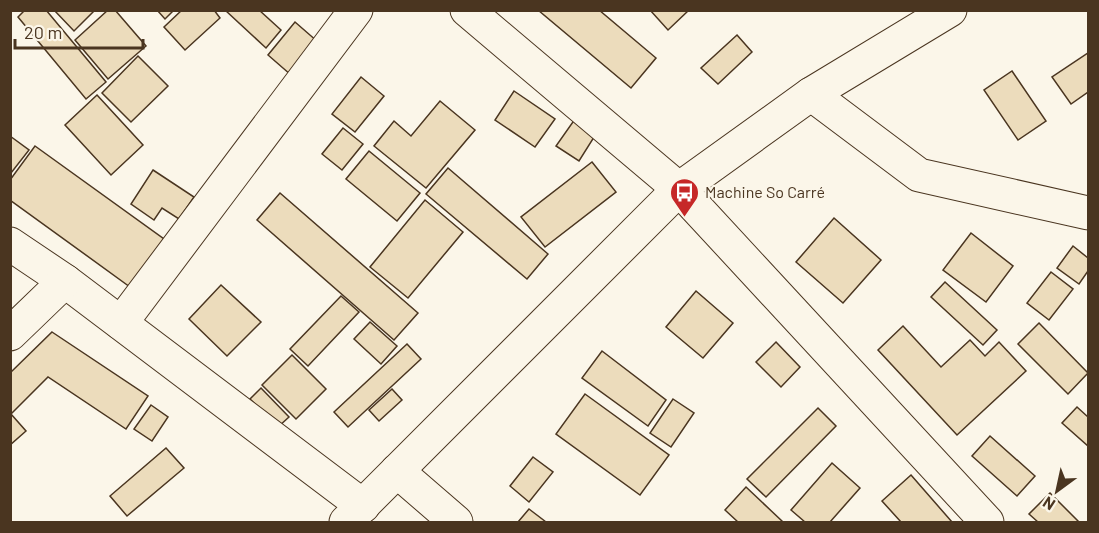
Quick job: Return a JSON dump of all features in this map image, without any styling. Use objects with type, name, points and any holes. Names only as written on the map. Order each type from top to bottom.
[{"type":"street","points":[[121,323],[356,10]]},
{"type":"street","points":[[467,10],[679,189],[987,522]]},
{"type":"street","points":[[10,244],[121,323],[354,514],[679,189],[811,94],[950,10]]},
{"type":"street","points":[[811,94],[919,175],[1089,213]]},
{"type":"street","points":[[10,334],[65,281]]},
{"type":"street","points":[[397,471],[456,522]]},
{"type":"building","points":[[25,10],[46,10],[106,82],[86,99],[18,17]]},
{"type":"building","points":[[54,10],[95,10],[74,31]]},
{"type":"building","points":[[108,10],[115,10],[146,46],[108,79],[75,40]]},
{"type":"building","points":[[157,10],[174,10],[165,19]]},
{"type":"building","points":[[182,10],[214,10],[220,18],[185,50],[164,27]]},
{"type":"building","points":[[225,10],[259,10],[281,30],[266,48]]},
{"type":"building","points":[[538,10],[599,10],[656,58],[631,88]]},
{"type":"building","points":[[650,10],[689,10],[668,30]]},
{"type":"building","points":[[295,22],[318,42],[291,75],[268,55]]},
{"type":"building","points":[[737,35],[752,52],[718,84],[701,68]]},
{"type":"building","points":[[1088,53],[1088,92],[1071,104],[1052,77]]},
{"type":"building","points":[[138,56],[168,86],[131,122],[102,93]]},
{"type":"building","points":[[1012,71],[1046,121],[1018,140],[984,90]]},
{"type":"building","points":[[361,77],[384,96],[355,132],[332,114]]},
{"type":"building","points":[[514,91],[555,119],[535,147],[495,120]]},
{"type":"building","points":[[97,95],[143,145],[111,175],[65,125]]},
{"type":"building","points":[[440,101],[475,130],[426,188],[374,146],[394,121],[411,136]]},
{"type":"building","points":[[575,119],[596,134],[579,161],[556,146]]},
{"type":"building","points":[[343,128],[363,144],[342,170],[322,154]]},
{"type":"building","points":[[10,136],[29,150],[11,173],[10,173]]},
{"type":"building","points":[[35,146],[164,239],[130,287],[10,200],[10,180]]},
{"type":"building","points":[[369,151],[420,193],[397,221],[346,179]]},
{"type":"building","points":[[592,162],[616,192],[545,247],[521,217]]},
{"type":"building","points":[[448,168],[548,254],[527,279],[426,194]]},
{"type":"building","points":[[153,170],[194,197],[179,219],[162,208],[154,220],[131,204]]},
{"type":"building","points":[[280,193],[418,313],[394,340],[257,220]]},
{"type":"building","points":[[425,200],[463,232],[408,298],[370,267]]},
{"type":"building","points":[[834,218],[881,260],[843,303],[796,262]]},
{"type":"building","points":[[971,233],[1013,266],[986,302],[943,270]]},
{"type":"building","points":[[1073,246],[1088,258],[1088,271],[1079,284],[1057,268]]},
{"type":"building","points":[[1051,272],[1073,289],[1049,320],[1027,303]]},
{"type":"building","points":[[945,282],[997,330],[983,345],[931,297]]},
{"type":"building","points":[[221,285],[261,322],[227,356],[189,319]]},
{"type":"building","points":[[696,291],[733,323],[703,358],[666,327]]},
{"type":"building","points":[[341,296],[359,312],[308,366],[290,349]]},
{"type":"building","points":[[370,322],[397,346],[381,364],[354,339]]},
{"type":"building","points":[[1039,323],[1088,373],[1068,394],[1018,344]]},
{"type":"building","points":[[903,326],[941,367],[970,340],[985,356],[999,342],[1026,371],[957,435],[878,350]]},
{"type":"building","points":[[52,332],[148,396],[126,429],[48,377],[11,414],[26,431],[10,445],[10,373]]},
{"type":"building","points":[[776,342],[800,367],[781,387],[756,362]]},
{"type":"building","points":[[407,344],[421,359],[348,427],[334,412]]},
{"type":"building","points":[[602,351],[666,400],[648,426],[582,378]]},
{"type":"building","points":[[292,355],[326,389],[296,419],[262,385]]},
{"type":"building","points":[[261,388],[289,417],[278,427],[250,399]]},
{"type":"building","points":[[392,389],[402,400],[379,421],[369,410]]},
{"type":"building","points":[[585,394],[669,455],[640,495],[556,434]]},
{"type":"building","points":[[673,399],[694,413],[671,447],[650,433]]},
{"type":"building","points":[[151,405],[168,417],[152,441],[134,429]]},
{"type":"building","points":[[1077,407],[1088,417],[1088,446],[1062,423]]},
{"type":"building","points":[[818,408],[836,426],[766,497],[747,479]]},
{"type":"building","points":[[990,436],[1035,476],[1017,496],[972,456]]},
{"type":"building","points":[[166,448],[184,468],[127,516],[110,496]]},
{"type":"building","points":[[533,457],[553,472],[529,502],[510,486]]},
{"type":"building","points":[[832,463],[860,488],[830,522],[805,522],[791,510]]},
{"type":"building","points":[[911,475],[952,522],[901,522],[882,501]]},
{"type":"building","points":[[746,487],[783,522],[738,522],[725,510]]},
{"type":"building","points":[[1050,493],[1079,522],[1038,522],[1029,514]]},
{"type":"building","points":[[529,509],[546,522],[518,522]]},
{"type":"place","name":"Machine So Carré","points":[[684,218]]}]
